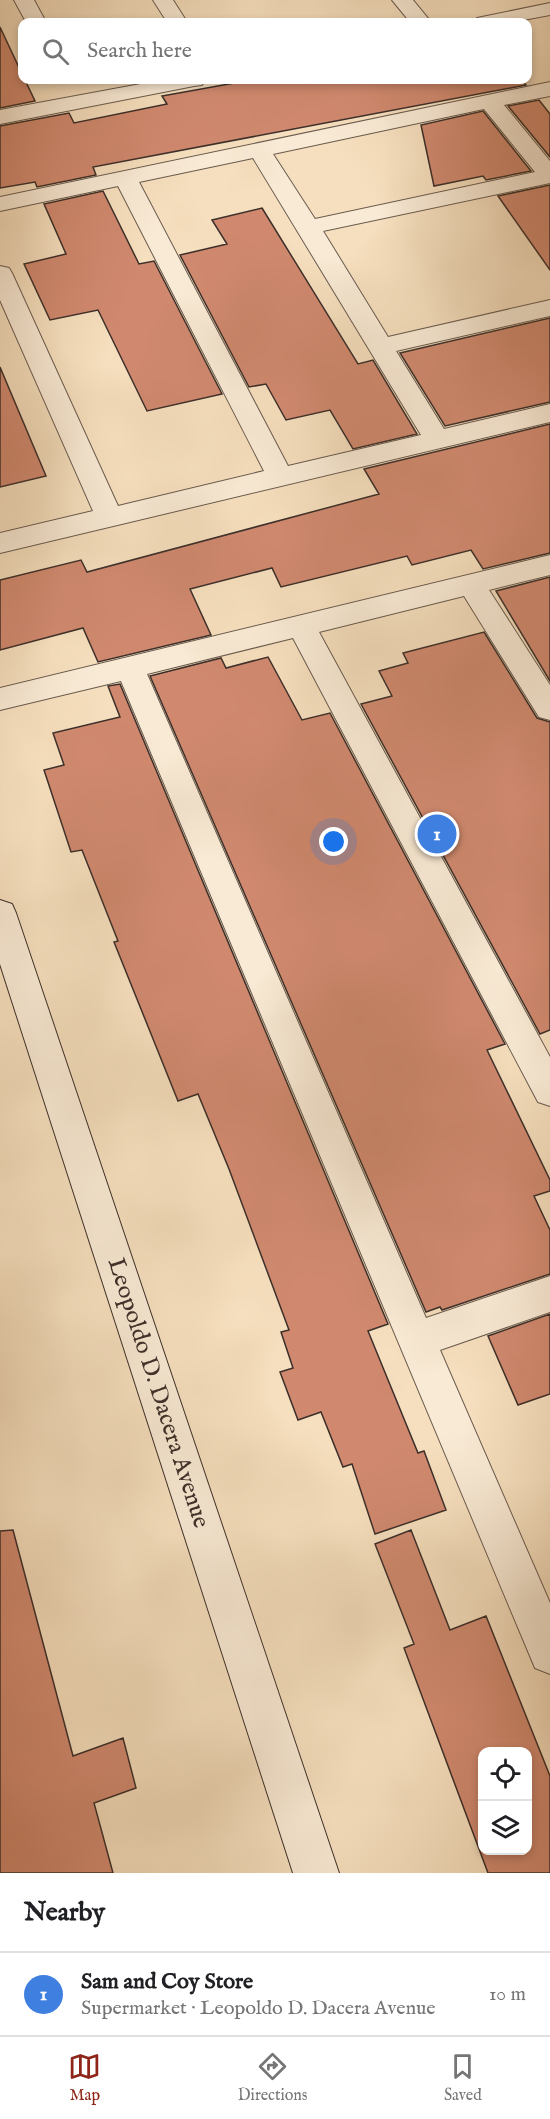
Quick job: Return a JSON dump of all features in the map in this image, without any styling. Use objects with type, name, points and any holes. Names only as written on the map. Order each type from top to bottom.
[{"type":"street","points":[[24,0],[34,18]]},
{"type":"street","points":[[402,0],[418,18]]},
{"type":"street","points":[[503,18],[550,8],[544,0]]},
{"type":"street","points":[[170,1],[176,18]]},
{"type":"street","points":[[68,84],[78,103]]},
{"type":"street","points":[[0,117],[174,84]]},
{"type":"street","points":[[0,204],[550,89]]},
{"type":"street","points":[[310,227],[550,176],[490,102]]},
{"type":"street","points":[[259,149],[310,227],[379,347],[438,440]]},
{"type":"street","points":[[125,178],[280,476]]},
{"type":"street","points":[[0,273],[110,518]]},
{"type":"street","points":[[379,347],[550,308]]},
{"type":"street","points":[[0,543],[550,413]]},
{"type":"street","points":[[0,699],[472,586],[550,565]]},
{"type":"street","points":[[472,586],[550,709]]},
{"type":"street","points":[[302,627],[550,1091]]},
{"type":"street","points":[[130,668],[550,1653]]},
{"type":"street","name":"Leopoldo D. Dacera Avenue","points":[[0,913],[316,1873]]},
{"type":"street","points":[[417,1340],[550,1294]]},
{"type":"building","points":[[0,27],[18,65],[18,84],[27,84],[35,101],[0,108]]},
{"type":"building","points":[[229,84],[526,85],[93,167],[96,175],[37,187],[35,182],[0,188],[0,126],[69,113],[74,123],[167,104],[162,96]]},
{"type":"building","points":[[539,100],[550,114],[550,157],[508,106]]},
{"type":"building","points":[[483,111],[531,171],[486,180],[483,176],[434,186],[421,125]]},
{"type":"building","points":[[550,185],[550,270],[498,196]]},
{"type":"building","points":[[103,191],[139,264],[154,261],[222,394],[147,411],[98,310],[50,320],[24,264],[66,254],[44,204]]},
{"type":"building","points":[[262,208],[358,364],[373,360],[417,434],[353,449],[330,410],[286,420],[266,384],[249,387],[180,255],[227,244],[212,220]]},
{"type":"building","points":[[550,318],[550,402],[445,426],[400,353]]},
{"type":"building","points":[[0,367],[46,476],[0,487]]},
{"type":"building","points":[[550,424],[550,553],[483,569],[471,550],[412,565],[407,556],[281,587],[272,568],[190,589],[211,635],[98,662],[83,628],[0,650],[0,580],[81,560],[87,572],[379,494],[364,469]]},
{"type":"building","points":[[550,577],[550,681],[496,591]]},
{"type":"building","points":[[484,632],[537,718],[550,722],[550,1030],[540,1034],[361,704],[392,696],[379,671],[408,663],[403,653]]},
{"type":"building","points":[[268,657],[302,720],[330,713],[505,1044],[487,1050],[550,1180],[550,1191],[534,1196],[550,1230],[550,1274],[442,1310],[440,1307],[426,1312],[150,676],[221,658],[226,668]]},
{"type":"building","points":[[120,684],[388,1324],[368,1331],[418,1453],[424,1451],[446,1510],[375,1534],[352,1464],[343,1467],[321,1412],[298,1420],[280,1372],[293,1368],[281,1332],[289,1330],[229,1169],[198,1094],[178,1101],[114,942],[118,941],[82,850],[71,852],[44,770],[64,765],[53,733],[120,717],[108,686]]},
{"type":"building","points":[[550,1314],[550,1394],[518,1405],[488,1336]]},
{"type":"building","points":[[13,1530],[73,1756],[123,1738],[136,1788],[94,1803],[113,1873],[0,1873],[0,1531]]},
{"type":"building","points":[[411,1530],[450,1630],[486,1616],[550,1776],[550,1873],[488,1873],[481,1855],[532,1855],[532,1747],[478,1747],[478,1846],[404,1648],[414,1644],[375,1544]]},
{"type":"place","name":"Sam and Coy Store","points":[[437,834]]}]
